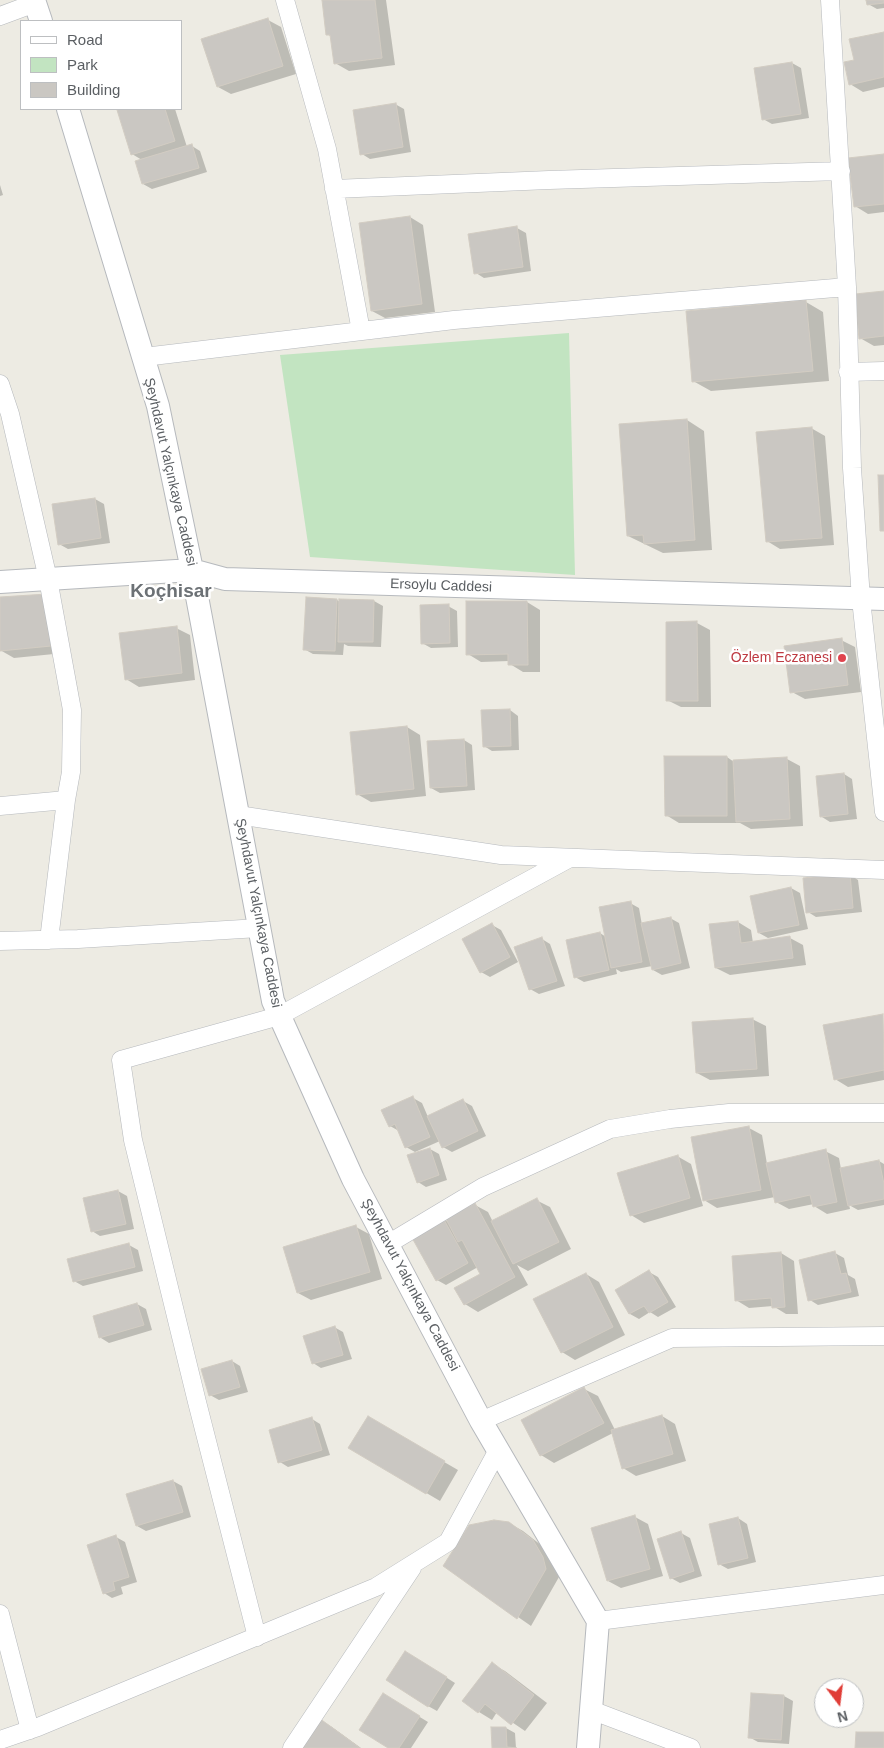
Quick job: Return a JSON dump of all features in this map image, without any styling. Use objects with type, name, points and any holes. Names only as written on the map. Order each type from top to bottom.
[{"type":"street","points":[[285,0],[327,148],[361,331]]},
{"type":"street","points":[[830,0],[847,287],[852,468],[861,599],[884,812]]},
{"type":"street","points":[[0,16],[37,8]]},
{"type":"street","name":"Şeyhdavut Yalçınkaya Caddesi","points":[[68,110],[158,406],[192,570],[273,1001],[353,1179],[481,1421],[598,1621]]},
{"type":"street","points":[[334,190],[549,180],[841,171]]},
{"type":"street","points":[[144,358],[454,320],[847,287]]},
{"type":"street","points":[[848,372],[884,371]]},
{"type":"street","points":[[0,384],[5,415],[48,579],[72,710],[71,772],[49,940]]},
{"type":"street","name":"Ersoylu Caddesi","points":[[0,582],[192,570],[225,579],[884,600]]},
{"type":"street","points":[[0,806],[66,800]]},
{"type":"street","points":[[238,815],[501,855],[884,870]]},
{"type":"street","points":[[257,1636],[133,1140],[122,1060],[279,1016],[570,858]]},
{"type":"street","points":[[0,941],[259,928]]},
{"type":"street","points":[[388,1244],[483,1187],[610,1129],[670,1119],[729,1113],[884,1113]]},
{"type":"street","points":[[481,1421],[672,1338],[884,1336]]},
{"type":"street","points":[[0,1740],[30,1730],[376,1587],[448,1542],[498,1450]]},
{"type":"street","points":[[292,1748],[417,1561]]},
{"type":"street","points":[[588,1748],[598,1621],[884,1585]]},
{"type":"street","points":[[0,1614],[30,1730]]},
{"type":"street","points":[[591,1710],[691,1748]]},
{"type":"green space","points":[[569,333],[575,575],[310,557],[280,355]]},
{"type":"building","points":[[322,0],[375,0],[382,58],[334,64],[330,35],[326,35]]},
{"type":"building","points":[[866,0],[884,0],[884,3],[867,5]]},
{"type":"building","points":[[268,18],[283,66],[217,87],[201,39]]},
{"type":"building","points":[[884,32],[884,77],[849,85],[844,62],[854,60],[849,39]]},
{"type":"building","points":[[792,62],[801,114],[762,120],[754,68]]},
{"type":"building","points":[[396,103],[403,147],[360,155],[353,110]]},
{"type":"building","points":[[117,110],[165,110],[175,141],[131,155]]},
{"type":"building","points":[[192,144],[199,168],[142,184],[135,161]]},
{"type":"building","points":[[884,154],[884,204],[854,207],[848,158]]},
{"type":"building","points":[[410,216],[422,304],[371,311],[359,223]]},
{"type":"building","points":[[517,226],[523,267],[474,274],[468,234]]},
{"type":"building","points":[[884,291],[884,336],[859,339],[855,294]]},
{"type":"building","points":[[806,300],[813,371],[692,382],[686,311]]},
{"type":"building","points":[[687,419],[695,540],[644,544],[643,535],[627,536],[619,424]]},
{"type":"building","points":[[812,427],[822,538],[766,542],[756,432]]},
{"type":"building","points":[[878,475],[884,475],[884,531],[880,531]]},
{"type":"building","points":[[95,498],[101,538],[58,545],[52,504]]},
{"type":"building","points":[[47,594],[51,646],[0,651],[0,597]]},
{"type":"building","points":[[306,597],[337,599],[335,651],[303,650]]},
{"type":"building","points":[[339,599],[374,600],[373,642],[338,642]]},
{"type":"building","points":[[466,601],[527,601],[528,665],[508,665],[508,654],[466,655]]},
{"type":"building","points":[[449,604],[450,643],[421,644],[420,605]]},
{"type":"building","points":[[697,621],[698,701],[666,701],[666,622]]},
{"type":"building","points":[[177,626],[182,673],[125,680],[119,633]]},
{"type":"building","points":[[842,638],[848,685],[790,693],[784,646]]},
{"type":"building","points":[[510,709],[511,746],[483,747],[481,710]]},
{"type":"building","points":[[407,726],[414,789],[356,795],[350,732]]},
{"type":"building","points":[[464,739],[467,786],[430,788],[427,741]]},
{"type":"building","points":[[664,756],[727,756],[727,816],[665,816]]},
{"type":"building","points":[[787,757],[790,819],[736,822],[733,760]]},
{"type":"building","points":[[844,773],[848,814],[820,817],[816,776]]},
{"type":"building","points":[[850,873],[853,908],[806,913],[803,878]]},
{"type":"building","points":[[791,887],[799,925],[758,933],[750,896]]},
{"type":"building","points":[[631,901],[642,962],[611,968],[599,907]]},
{"type":"building","points":[[671,917],[681,963],[652,970],[641,923]]},
{"type":"building","points":[[738,921],[741,943],[790,936],[793,958],[715,968],[709,924]]},
{"type":"building","points":[[492,923],[510,957],[480,973],[462,939]]},
{"type":"building","points":[[600,932],[609,970],[574,978],[566,940]]},
{"type":"building","points":[[542,937],[557,981],[529,990],[514,947]]},
{"type":"building","points":[[883,1014],[884,1070],[834,1080],[823,1025]]},
{"type":"building","points":[[753,1018],[757,1069],[696,1073],[692,1022]]},
{"type":"building","points":[[413,1096],[430,1137],[405,1148],[395,1124],[389,1127],[381,1110]]},
{"type":"building","points":[[463,1099],[478,1131],[442,1148],[427,1116]]},
{"type":"building","points":[[749,1126],[761,1190],[703,1201],[691,1137]]},
{"type":"building","points":[[430,1148],[439,1175],[417,1183],[407,1155]]},
{"type":"building","points":[[826,1149],[837,1202],[813,1207],[810,1195],[775,1203],[766,1163]]},
{"type":"building","points":[[678,1155],[690,1198],[630,1216],[617,1173]]},
{"type":"building","points":[[879,1160],[884,1184],[884,1199],[848,1206],[840,1168]]},
{"type":"building","points":[[118,1190],[126,1224],[91,1232],[83,1198]]},
{"type":"building","points":[[537,1198],[559,1242],[513,1264],[491,1221]]},
{"type":"building","points":[[475,1203],[515,1277],[464,1305],[454,1288],[480,1274],[462,1240],[458,1242],[446,1219]]},
{"type":"building","points":[[443,1218],[468,1263],[436,1281],[411,1236]]},
{"type":"building","points":[[356,1225],[370,1272],[297,1293],[283,1247]]},
{"type":"building","points":[[129,1243],[135,1267],[73,1282],[67,1259]]},
{"type":"building","points":[[835,1251],[841,1274],[846,1273],[851,1292],[808,1301],[799,1260]]},
{"type":"building","points":[[781,1252],[785,1307],[772,1308],[771,1298],[735,1301],[732,1256]]},
{"type":"building","points":[[649,1270],[668,1302],[649,1313],[644,1306],[629,1314],[615,1290]]},
{"type":"building","points":[[586,1273],[613,1327],[561,1353],[533,1299]]},
{"type":"building","points":[[137,1303],[144,1325],[99,1338],[93,1316]]},
{"type":"building","points":[[335,1326],[343,1355],[312,1364],[303,1336]]},
{"type":"building","points":[[232,1360],[240,1387],[209,1396],[201,1369]]},
{"type":"building","points":[[584,1387],[604,1423],[540,1456],[521,1420]]},
{"type":"building","points":[[662,1415],[673,1454],[622,1469],[611,1430]]},
{"type":"building","points":[[368,1416],[445,1461],[426,1494],[348,1448]]},
{"type":"building","points":[[312,1417],[322,1450],[278,1463],[269,1430]]},
{"type":"building","points":[[173,1480],[183,1512],[136,1526],[126,1494]]},
{"type":"building","points":[[635,1515],[650,1569],[607,1581],[591,1528]]},
{"type":"building","points":[[738,1517],[748,1558],[718,1565],[709,1524]]},
{"type":"building","points":[[494,1520],[509,1522],[533,1540],[543,1557],[546,1569],[517,1619],[443,1566],[469,1525]]},
{"type":"building","points":[[681,1531],[694,1571],[670,1579],[657,1539]]},
{"type":"building","points":[[116,1535],[129,1577],[113,1582],[115,1590],[103,1594],[87,1545]]},
{"type":"building","points":[[405,1651],[447,1677],[428,1707],[386,1680]]},
{"type":"building","points":[[492,1662],[534,1695],[511,1725],[485,1704],[478,1713],[462,1701]]},
{"type":"building","points":[[383,1693],[420,1716],[399,1748],[388,1748],[359,1730]]},
{"type":"building","points":[[751,1693],[784,1695],[781,1740],[748,1738]]},
{"type":"building","points":[[319,1718],[341,1734],[360,1748],[297,1748]]},
{"type":"building","points":[[491,1727],[506,1727],[507,1747],[517,1748],[492,1748]]},
{"type":"building","points":[[856,1732],[884,1732],[884,1748],[855,1748]]},
{"type":"place","name":"Özlem Eczanesi","points":[[842,658]]},
{"type":"district","name":"Koçhisar","points":[[171,592]]}]
